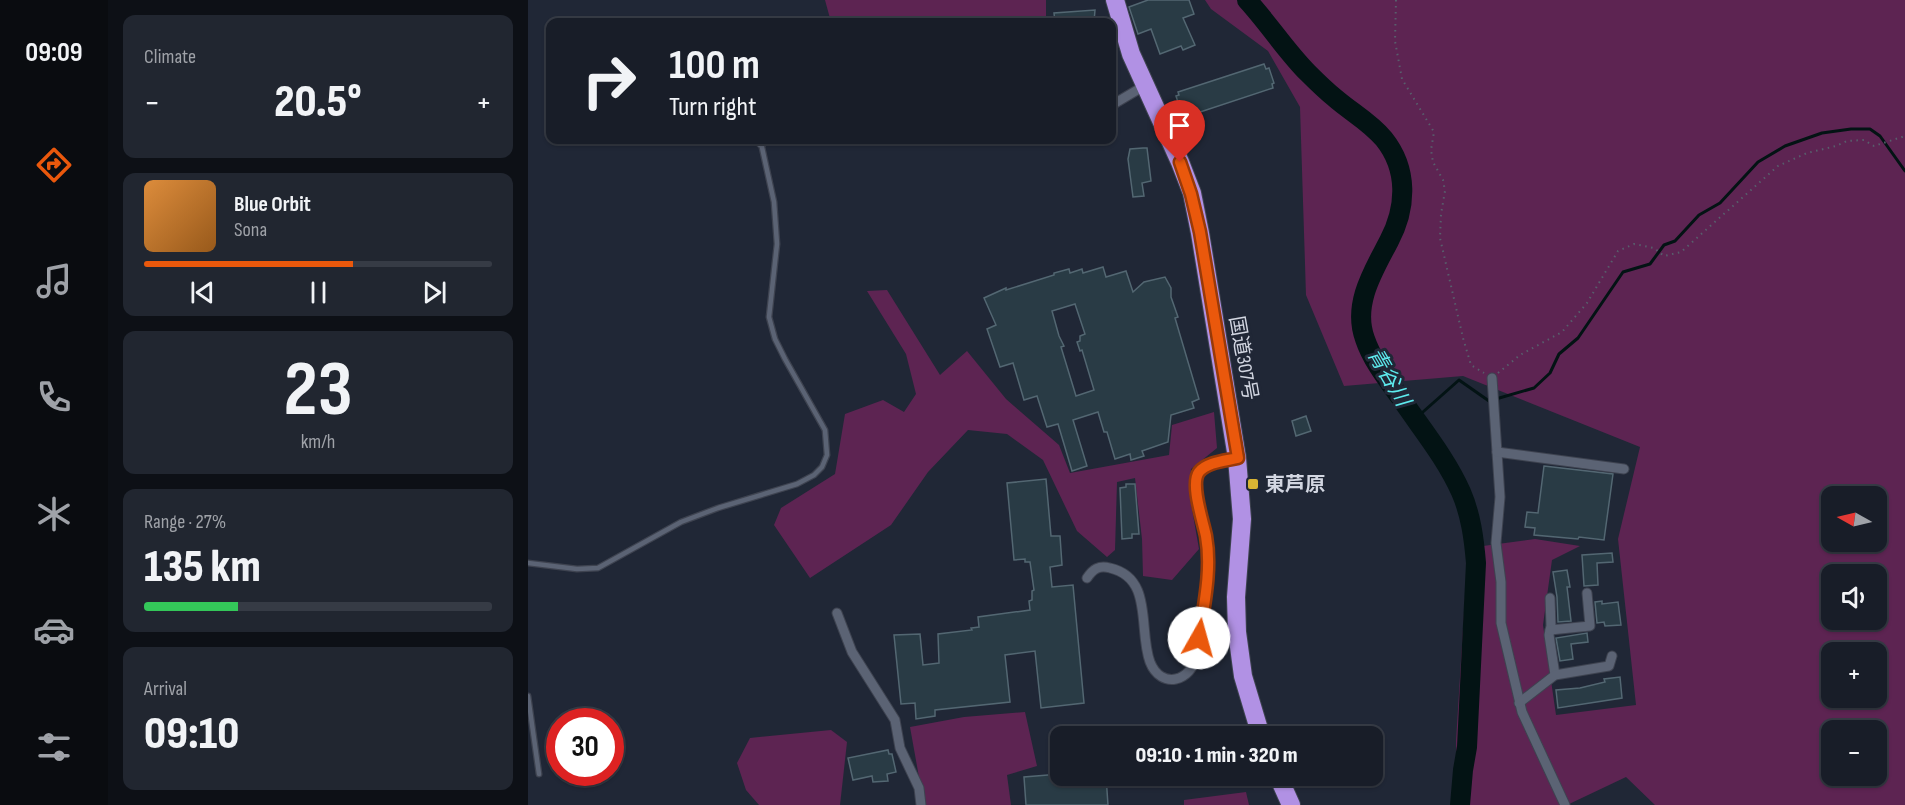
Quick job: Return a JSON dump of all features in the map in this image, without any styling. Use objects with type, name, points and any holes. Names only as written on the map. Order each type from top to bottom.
[{"type":"highway","name":"国道307号","points":[[1115,0],[1131,54],[1180,162],[1200,232],[1238,458],[1242,519],[1236,597],[1237,632],[1243,676],[1258,726]]},
{"type":"highway","points":[[1282,786],[1291,805]]},
{"type":"street","points":[[1116,103],[1144,86]]},
{"type":"street","points":[[1492,378],[1500,497],[1496,543],[1501,582],[1501,623],[1520,703],[1532,738],[1565,805]]},
{"type":"street","points":[[1497,452],[1624,469]]},
{"type":"street","points":[[1087,578],[1092,571],[1100,567],[1108,567],[1133,580],[1141,597],[1150,663],[1160,675],[1169,679],[1180,679],[1188,674],[1195,665],[1208,566],[1207,544],[1194,484],[1198,473],[1207,465],[1238,458]]},
{"type":"street","points":[[1551,630],[1590,626],[1587,593]]},
{"type":"street","points":[[1550,598],[1551,630],[1549,635],[1555,675]]},
{"type":"street","points":[[837,613],[852,652],[895,720],[900,748],[919,788],[921,805]]},
{"type":"street","points":[[1520,703],[1555,675],[1609,666],[1612,656]]},
{"type":"lane","points":[[528,564],[578,569],[598,568],[681,522],[797,484],[814,475],[822,467],[826,455],[825,430],[785,359],[769,316],[777,244],[774,202],[763,144]]},
{"type":"lane","points":[[528,696],[539,774]]},
{"type":"path","points":[[1396,0],[1395,41],[1402,79],[1434,132],[1431,150],[1433,162],[1443,180],[1445,191],[1440,238],[1463,338],[1471,364],[1492,378],[1520,355],[1562,333],[1587,303],[1618,251],[1634,244],[1654,248],[1664,256],[1681,252],[1778,166],[1807,153],[1847,141],[1864,140],[1874,146],[1905,136]]},
{"type":"shaded area","points":[[825,0],[1046,0],[1046,18],[830,18]]},
{"type":"shaded area","points":[[1205,0],[1905,0],[1905,805],[1655,805],[1626,777],[1567,805],[1457,805],[1456,741],[1468,548],[1535,539],[1580,546],[1552,560],[1543,625],[1556,715],[1636,705],[1618,539],[1640,447],[1463,376],[1344,386],[1306,295],[1300,107],[1268,51],[1211,9]]},
{"type":"shaded area","points":[[887,290],[940,375],[967,351],[1006,399],[1059,445],[1070,473],[1169,455],[1172,425],[1214,412],[1217,448],[1191,469],[1189,492],[1199,549],[1172,580],[1143,576],[1142,539],[1135,478],[1117,482],[1115,550],[1107,557],[1077,531],[1043,460],[1007,434],[968,430],[928,472],[891,525],[810,578],[774,525],[781,508],[835,474],[845,414],[883,400],[904,412],[916,394],[906,354],[867,291]]},
{"type":"shaded area","points":[[1025,712],[1037,766],[1007,775],[1011,805],[924,805],[910,727],[964,717]]},
{"type":"shaded area","points":[[831,730],[847,742],[840,805],[759,805],[746,790],[737,763],[750,738]]},
{"type":"shaded area","points":[[1246,792],[1249,805],[1184,805],[1184,800]]},
{"type":"building","points":[[1148,0],[1189,0],[1194,14],[1183,18],[1195,45],[1183,50],[1181,46],[1160,54],[1151,29],[1138,34],[1129,7]]},
{"type":"building","points":[[1095,10],[1094,18],[1055,18],[1054,13]]},
{"type":"building","points":[[1264,64],[1266,69],[1269,68],[1274,83],[1273,88],[1185,117],[1184,114],[1182,115],[1176,96],[1179,95],[1178,92]]},
{"type":"building","points":[[1147,148],[1151,181],[1142,183],[1144,196],[1133,197],[1128,159],[1130,149]]},
{"type":"building","points":[[1103,267],[1106,277],[1126,271],[1133,292],[1144,282],[1165,277],[1171,288],[1171,297],[1178,317],[1175,318],[1199,399],[1192,402],[1194,408],[1171,415],[1168,442],[1142,451],[1144,456],[1131,460],[1130,454],[1115,459],[1098,412],[1073,420],[1087,466],[1072,471],[1058,424],[1047,427],[1037,396],[1024,400],[1013,363],[1000,367],[987,329],[996,325],[984,298],[1006,288],[1006,290],[1069,269],[1070,273],[1082,269],[1083,273]],"holes":[[[1075,304],[1085,334],[1080,336],[1080,341],[1077,342],[1080,351],[1082,350],[1094,390],[1076,396],[1061,347],[1064,346],[1052,311]]]},
{"type":"building","points":[[1306,416],[1311,431],[1296,436],[1292,421]]},
{"type":"building","points":[[1544,466],[1613,474],[1604,540],[1534,535],[1535,528],[1525,527],[1527,512],[1538,513]]},
{"type":"building","points":[[1046,479],[1051,536],[1060,536],[1062,565],[1050,567],[1052,587],[1073,585],[1084,703],[1041,708],[1035,651],[1005,655],[1010,702],[935,710],[935,716],[916,719],[915,703],[901,704],[894,635],[920,634],[923,665],[939,663],[938,634],[972,630],[971,628],[979,627],[978,617],[1030,610],[1029,601],[1032,600],[1034,590],[1030,562],[1025,562],[1025,559],[1014,560],[1007,483]]},
{"type":"building","points":[[1126,484],[1135,484],[1139,534],[1132,534],[1132,538],[1122,539],[1120,488],[1126,487]]},
{"type":"building","points":[[1612,553],[1613,562],[1597,563],[1598,585],[1584,586],[1582,555]]},
{"type":"building","points":[[1567,570],[1571,621],[1558,622],[1553,572]]},
{"type":"building","points":[[1602,601],[1602,604],[1618,602],[1621,625],[1605,626],[1604,622],[1597,623],[1595,602]]},
{"type":"building","points":[[1587,633],[1588,642],[1571,644],[1573,659],[1560,661],[1556,638]]},
{"type":"building","points":[[1620,677],[1622,698],[1558,708],[1556,690],[1580,688],[1605,682],[1604,679]]},
{"type":"building","points":[[888,750],[889,754],[892,754],[896,772],[887,774],[888,781],[873,782],[872,776],[853,780],[848,758]]},
{"type":"building","points":[[1050,775],[1050,786],[1107,786],[1108,805],[1026,805],[1024,777]]},
{"type":"waterway","name":"青谷川","points":[[1247,0],[1308,73],[1331,95],[1373,127],[1384,139],[1392,151],[1401,175],[1402,202],[1399,215],[1366,288],[1361,313],[1362,326],[1368,347],[1376,362],[1433,443],[1455,479],[1472,527],[1476,563],[1467,747],[1460,805]]},
{"type":"waterway","points":[[1415,419],[1459,380],[1489,401],[1534,388],[1550,373],[1559,354],[1578,338],[1623,272],[1650,264],[1664,245],[1675,241],[1699,215],[1720,203],[1758,162],[1785,146],[1822,133],[1870,129],[1880,136],[1905,171]]},
{"type":"place","name":"東芦原","points":[[1253,484]]},
{"type":"route","points":[[1180,162],[1200,232],[1238,458],[1207,465],[1198,473],[1194,484],[1207,544],[1208,566],[1199,638]]}]
